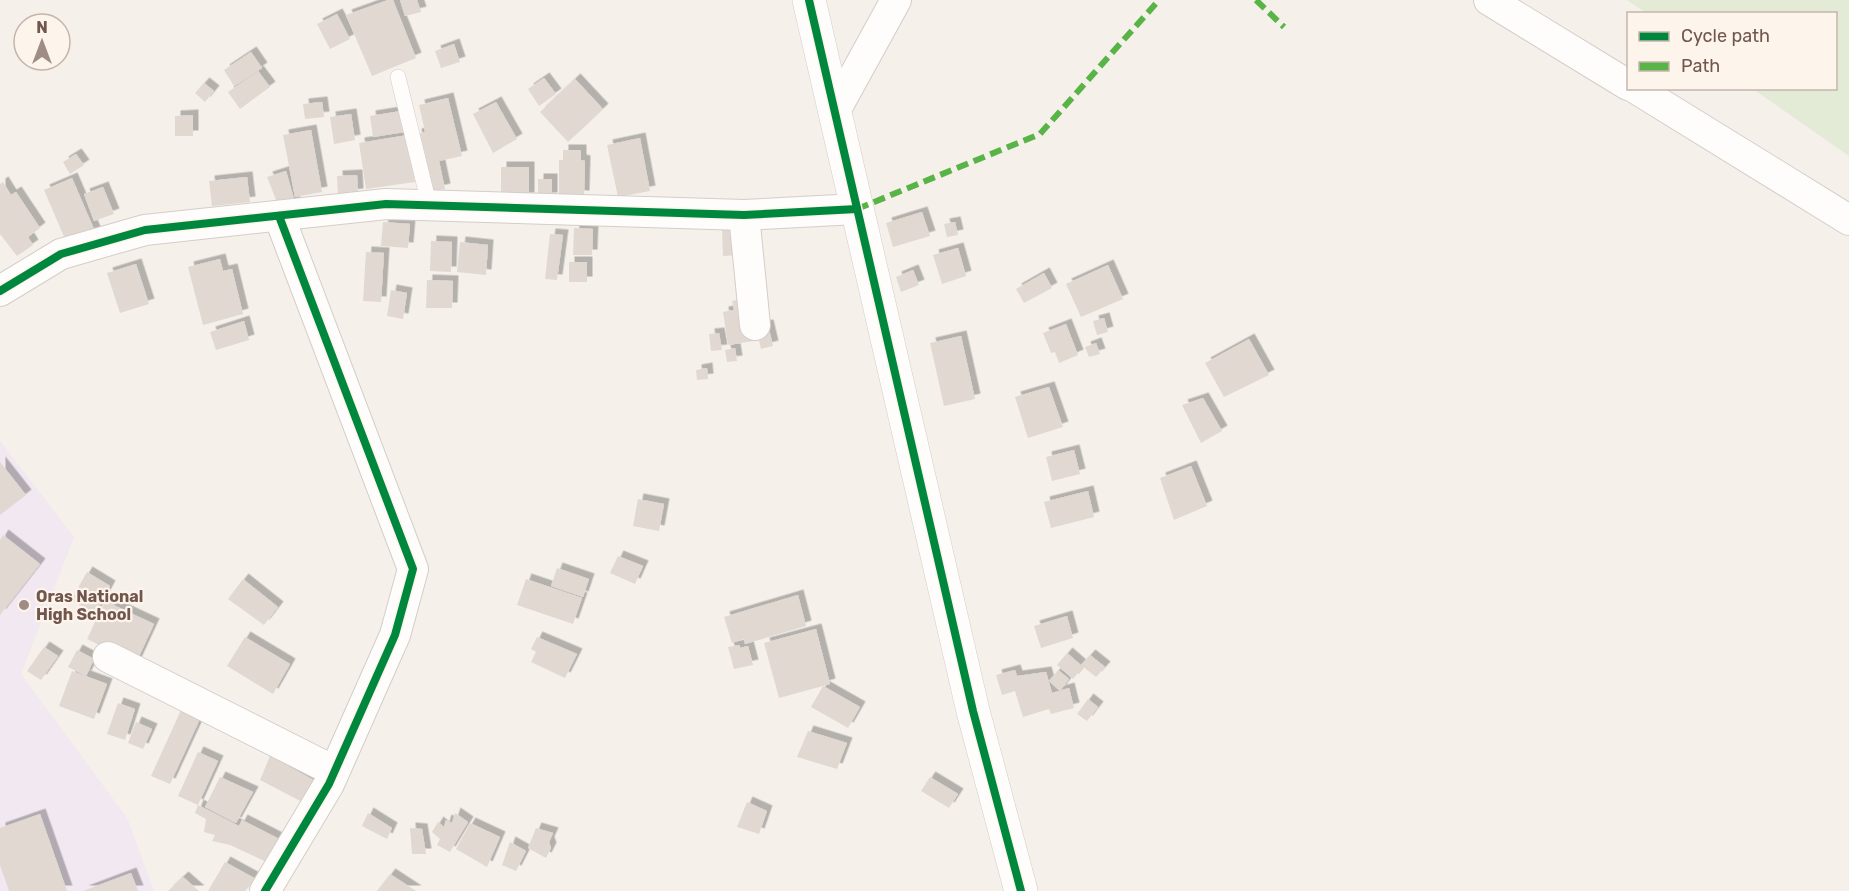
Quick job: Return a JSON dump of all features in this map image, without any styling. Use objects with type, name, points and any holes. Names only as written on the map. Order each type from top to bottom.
[{"type":"street","points":[[808,0],[970,700],[1020,891]]},
{"type":"street","points":[[835,111],[896,0]]},
{"type":"street","points":[[1489,0],[1627,84]]},
{"type":"street","points":[[1638,90],[1849,220]]},
{"type":"street","points":[[0,291],[61,254],[145,230],[386,204],[744,215],[856,209]]},
{"type":"street","points":[[744,215],[755,325]]},
{"type":"street","points":[[264,891],[334,771],[395,635],[413,569],[279,216]]},
{"type":"street","points":[[108,657],[334,771]]},
{"type":"lane","points":[[398,77],[429,204]]},
{"type":"shaded area","name":"Oras National High School","points":[[0,441],[74,537],[21,674],[127,818],[154,891],[0,891]]},
{"type":"green space","points":[[1627,0],[1849,0],[1849,156],[1754,90],[1837,90],[1837,12],[1645,12]]},
{"type":"building","points":[[393,0],[416,58],[372,76],[346,15]]},
{"type":"building","points":[[400,0],[417,0],[421,12],[405,16]]},
{"type":"building","points":[[337,14],[350,39],[330,49],[317,24]]},
{"type":"building","points":[[454,44],[460,62],[441,68],[435,51]]},
{"type":"building","points":[[251,52],[262,68],[234,86],[224,70]]},
{"type":"building","points":[[258,71],[270,87],[240,109],[228,92]]},
{"type":"building","points":[[544,78],[556,94],[539,106],[528,89]]},
{"type":"building","points":[[575,79],[603,109],[568,142],[540,112]]},
{"type":"building","points":[[204,83],[214,91],[205,102],[195,93]]},
{"type":"building","points":[[448,98],[462,156],[439,161],[445,189],[427,193],[416,134],[425,132],[419,105]]},
{"type":"building","points":[[322,102],[324,117],[305,119],[303,104]]},
{"type":"building","points":[[496,102],[517,139],[493,153],[473,114]]},
{"type":"building","points":[[401,111],[405,132],[373,137],[370,116]]},
{"type":"building","points":[[351,114],[355,140],[334,144],[330,117]]},
{"type":"building","points":[[193,115],[193,136],[175,136],[175,116]]},
{"type":"building","points":[[311,130],[322,192],[295,197],[283,135]]},
{"type":"building","points":[[408,135],[415,182],[366,189],[359,143]]},
{"type":"building","points":[[640,138],[650,191],[618,197],[607,145]]},
{"type":"building","points":[[563,150],[581,150],[581,160],[585,161],[584,196],[559,195],[559,160],[563,160]]},
{"type":"building","points":[[76,154],[84,165],[70,174],[63,162]]},
{"type":"building","points":[[501,167],[529,167],[529,198],[501,197]]},
{"type":"building","points":[[286,171],[296,206],[280,210],[267,177]]},
{"type":"building","points":[[357,175],[358,194],[338,195],[337,176]]},
{"type":"building","points":[[247,177],[250,202],[212,206],[209,181]]},
{"type":"building","points":[[72,178],[96,234],[68,246],[44,190]]},
{"type":"building","points":[[538,179],[552,179],[552,198],[538,198]]},
{"type":"building","points":[[3,182],[11,195],[16,192],[40,228],[28,237],[33,245],[17,256],[0,234],[0,184]]},
{"type":"building","points":[[103,187],[114,214],[94,221],[84,194]]},
{"type":"building","points":[[922,212],[930,236],[893,247],[886,223]]},
{"type":"building","points":[[383,222],[410,224],[408,248],[381,246]]},
{"type":"building","points":[[955,222],[958,235],[947,237],[944,224]]},
{"type":"building","points":[[574,228],[593,229],[592,255],[573,255]]},
{"type":"building","points":[[738,229],[739,255],[723,256],[722,230]]},
{"type":"building","points":[[550,234],[563,235],[557,280],[545,279]]},
{"type":"building","points":[[431,241],[452,242],[451,272],[430,271]]},
{"type":"building","points":[[460,242],[488,245],[486,275],[457,272]]},
{"type":"building","points":[[958,248],[966,276],[942,284],[933,255]]},
{"type":"building","points":[[366,252],[384,253],[381,302],[363,301]]},
{"type":"building","points":[[220,259],[223,271],[232,269],[243,314],[203,325],[188,267]]},
{"type":"building","points":[[569,262],[587,262],[587,282],[569,282]]},
{"type":"building","points":[[136,264],[149,304],[120,313],[107,273]]},
{"type":"building","points":[[1108,265],[1123,299],[1081,317],[1066,284]]},
{"type":"building","points":[[913,270],[919,285],[901,292],[896,277]]},
{"type":"building","points":[[1044,273],[1052,288],[1024,303],[1016,289]]},
{"type":"building","points":[[427,280],[453,281],[452,308],[426,308]]},
{"type":"building","points":[[391,290],[407,293],[403,319],[387,316]]},
{"type":"building","points":[[743,299],[753,341],[728,345],[723,312],[734,310],[732,301]]},
{"type":"building","points":[[1104,318],[1108,332],[1097,335],[1093,321]]},
{"type":"building","points":[[244,321],[249,340],[216,350],[210,332]]},
{"type":"building","points":[[1066,324],[1078,355],[1059,363],[1055,352],[1051,353],[1043,333]]},
{"type":"building","points":[[768,325],[773,346],[761,349],[756,327]]},
{"type":"building","points":[[719,333],[722,350],[711,351],[709,334]]},
{"type":"building","points":[[961,336],[975,399],[944,406],[930,343]]},
{"type":"building","points":[[1249,339],[1269,375],[1224,397],[1205,363]]},
{"type":"building","points":[[1096,343],[1100,354],[1089,357],[1085,347]]},
{"type":"building","points":[[735,348],[737,361],[727,362],[725,350]]},
{"type":"building","points":[[707,368],[708,379],[697,380],[696,370]]},
{"type":"building","points":[[1049,387],[1063,427],[1028,438],[1015,397]]},
{"type":"building","points":[[1203,398],[1222,431],[1201,443],[1182,405]]},
{"type":"building","points":[[1074,450],[1080,474],[1052,481],[1046,457]]},
{"type":"building","points":[[0,462],[26,495],[0,515]]},
{"type":"building","points":[[1191,466],[1207,506],[1174,520],[1160,478]]},
{"type":"building","points":[[1088,491],[1094,517],[1051,528],[1044,502]]},
{"type":"building","points":[[638,499],[664,504],[659,531],[633,526]]},
{"type":"building","points":[[3,535],[40,564],[0,615],[0,540]]},
{"type":"building","points":[[618,556],[643,566],[635,584],[610,573]]},
{"type":"building","points":[[557,568],[589,579],[583,597],[551,586]]},
{"type":"building","points":[[87,572],[110,586],[95,614],[71,600]]},
{"type":"building","points":[[243,579],[278,607],[264,625],[228,599]]},
{"type":"building","points":[[526,579],[582,598],[573,624],[517,605]]},
{"type":"building","points":[[798,595],[806,626],[745,644],[744,639],[732,643],[724,617]]},
{"type":"building","points":[[105,601],[154,624],[136,663],[87,639]]},
{"type":"building","points":[[1067,616],[1073,638],[1041,648],[1034,626]]},
{"type":"building","points":[[816,629],[830,684],[779,698],[764,643]]},
{"type":"building","points":[[245,637],[290,664],[273,694],[227,666]]},
{"type":"building","points":[[537,637],[577,654],[565,678],[531,662],[536,652],[531,649]]},
{"type":"building","points":[[740,645],[740,648],[748,646],[753,665],[734,669],[728,647]]},
{"type":"building","points":[[44,647],[58,656],[41,680],[27,671]]},
{"type":"building","points":[[77,650],[94,659],[86,676],[68,667]]},
{"type":"building","points":[[1067,653],[1083,667],[1073,679],[1057,665]]},
{"type":"building","points":[[1090,655],[1105,667],[1096,677],[1081,665]]},
{"type":"building","points":[[1015,670],[1017,676],[1046,672],[1052,693],[1069,688],[1074,708],[1051,714],[1049,709],[1023,717],[1015,691],[1002,695],[996,675]]},
{"type":"building","points":[[1058,670],[1069,679],[1060,691],[1049,681]]},
{"type":"building","points":[[72,671],[107,684],[94,719],[59,706]]},
{"type":"building","points":[[823,686],[860,707],[848,728],[811,707]]},
{"type":"building","points":[[186,699],[205,708],[170,784],[151,776]]},
{"type":"building","points":[[1088,699],[1098,707],[1087,721],[1077,714]]},
{"type":"building","points":[[118,703],[135,709],[125,740],[107,734]]},
{"type":"building","points":[[136,722],[152,729],[143,749],[128,743]]},
{"type":"building","points":[[808,731],[847,743],[837,769],[797,757]]},
{"type":"building","points":[[198,752],[218,761],[198,805],[178,796]]},
{"type":"building","points":[[270,756],[319,783],[306,804],[260,780]]},
{"type":"building","points":[[220,777],[253,792],[236,823],[205,807]]},
{"type":"building","points":[[930,777],[958,794],[949,808],[921,791]]},
{"type":"building","points":[[747,802],[767,811],[759,834],[737,827]]},
{"type":"building","points":[[198,805],[239,826],[242,820],[283,841],[271,864],[230,845],[212,841],[215,835],[204,832],[206,819],[195,813]]},
{"type":"building","points":[[368,813],[392,828],[387,839],[362,826]]},
{"type":"building","points":[[455,813],[468,822],[450,852],[437,845],[440,839],[432,832],[438,822],[444,827],[446,820],[452,823]]},
{"type":"building","points":[[40,814],[67,891],[9,891],[0,865],[0,828]]},
{"type":"building","points":[[470,823],[500,837],[487,867],[456,849]]},
{"type":"building","points":[[410,828],[422,829],[426,854],[412,854]]},
{"type":"building","points":[[536,828],[553,833],[549,842],[551,848],[546,858],[528,848]]},
{"type":"building","points":[[510,842],[526,851],[516,871],[502,865]]},
{"type":"building","points":[[225,862],[256,879],[245,891],[208,891]]},
{"type":"building","points":[[131,873],[138,891],[83,891]]},
{"type":"building","points":[[390,874],[416,891],[377,891]]},
{"type":"building","points":[[183,877],[199,891],[168,891]]},
{"type":"marked path","points":[[857,209],[1040,134],[1159,0]]},
{"type":"marked path","points":[[1256,0],[1284,27]]},
{"type":"cycle path","points":[[809,0],[973,711],[1021,891]]},
{"type":"cycle path","points":[[0,291],[61,254],[145,230],[386,204],[744,215],[857,209]]},
{"type":"cycle path","points":[[265,891],[329,784],[395,635],[413,569],[279,216]]},
{"type":"place","name":"Oras National High School","points":[[24,605]]}]
